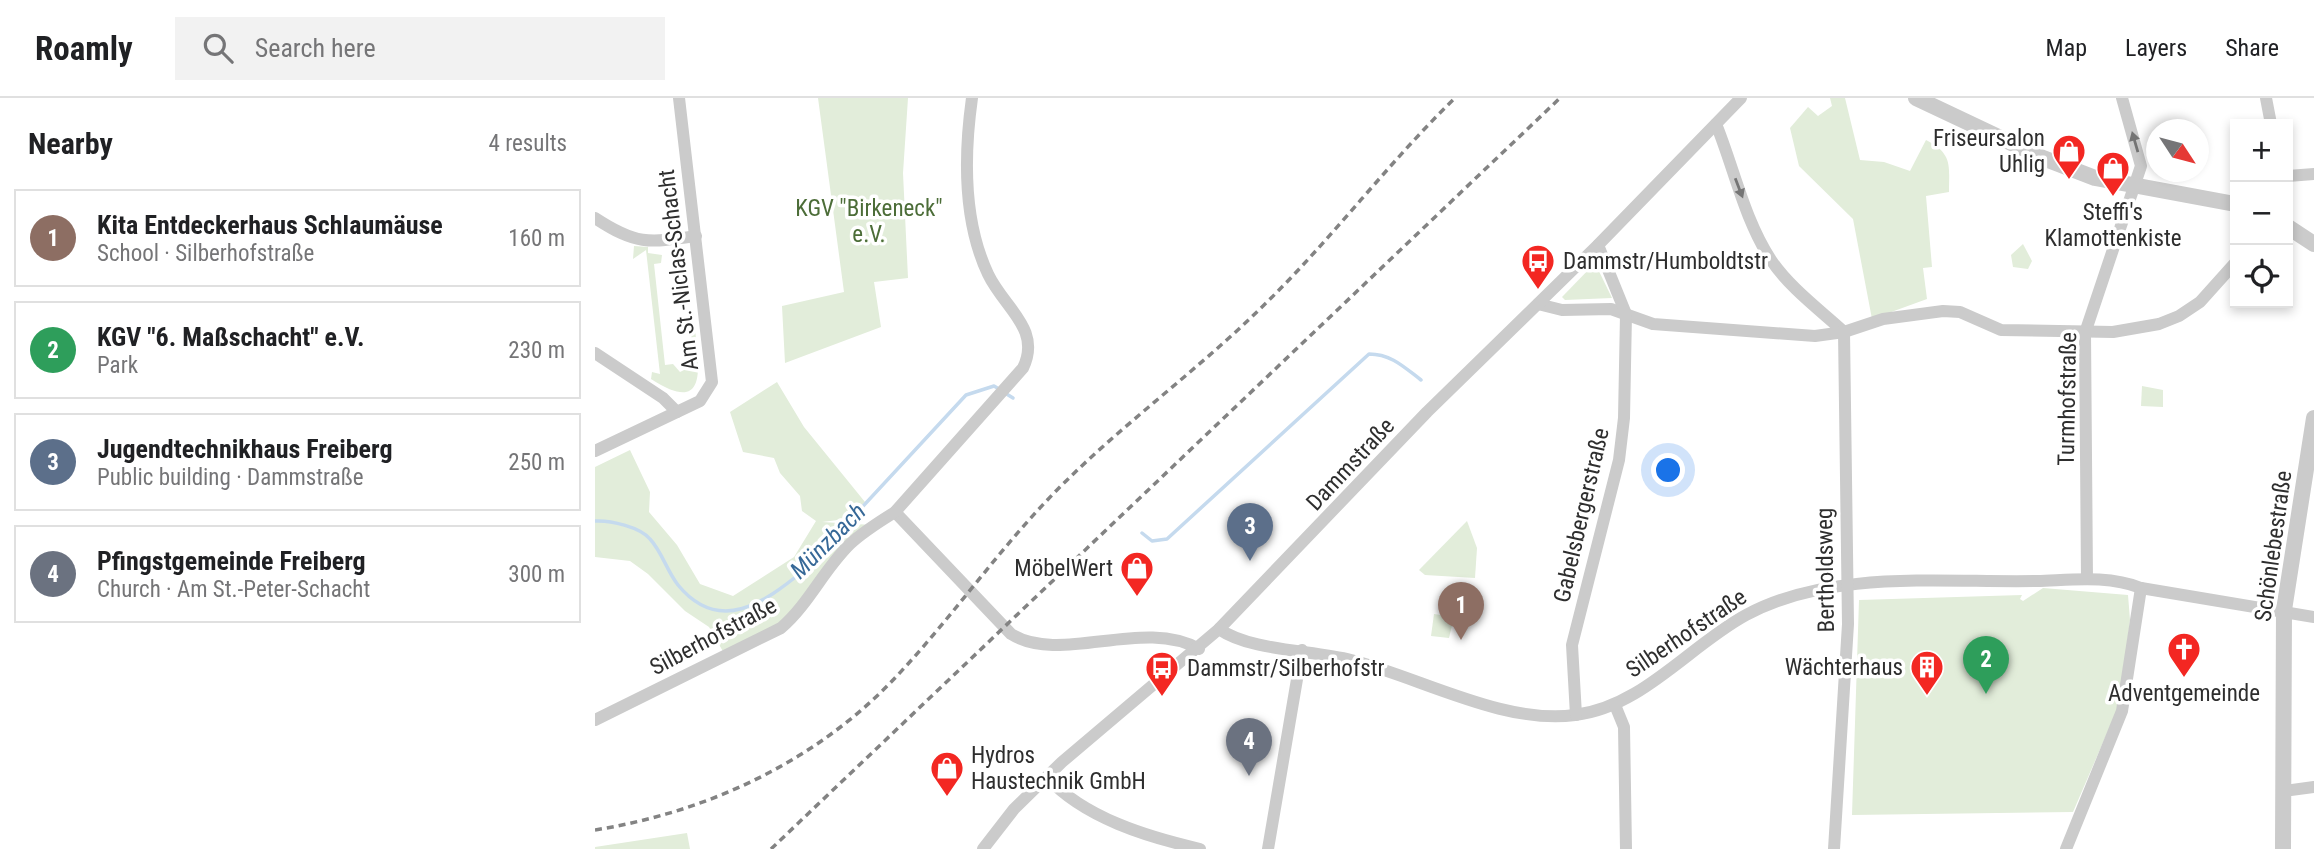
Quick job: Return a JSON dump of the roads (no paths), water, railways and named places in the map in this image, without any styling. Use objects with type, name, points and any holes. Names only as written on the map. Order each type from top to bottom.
[{"type":"street","name":"Am St.-Niclas-Schacht","points":[[595,452],[701,401],[712,382],[678,98]]},
{"type":"street","name":"Silberhofstraße","points":[[595,720],[781,628],[800,611],[848,545],[895,512],[1012,382],[1031,352],[1028,333],[999,295],[987,272],[975,229],[967,180],[972,98]]},
{"type":"street","name":"Dammstraße","points":[[983,849],[1014,809],[1047,777],[1199,649],[1427,412],[1598,245],[1741,98]]},
{"type":"street","points":[[1916,98],[2067,168],[2136,187],[2230,203]]},
{"type":"street","name":"Turmhofstraße","points":[[2087,579],[2085,333],[2141,166],[2122,98]]},
{"type":"street","points":[[2266,98],[2270,119]]},
{"type":"street","points":[[1716,124],[1741,195],[1769,257],[1844,332]]},
{"type":"street","points":[[2293,176],[2314,174]]},
{"type":"street","points":[[595,219],[623,236],[643,241],[695,236]]},
{"type":"street","points":[[2293,230],[2314,244]]},
{"type":"street","name":"Gabelsbergerstraße","points":[[1576,715],[1572,645],[1619,460],[1624,418],[1626,314],[1598,245]]},
{"type":"street","points":[[1538,304],[1562,310],[1611,309],[1653,324],[1815,336],[1844,332],[1882,319],[1943,311],[1961,312],[2001,330],[2085,333],[2123,331],[2179,316],[2200,302],[2230,269]]},
{"type":"street","name":"Bertholdsweg","points":[[1834,849],[1848,624],[1845,587],[1844,332]]},
{"type":"street","points":[[595,353],[663,398],[677,412]]},
{"type":"street","name":"Schönlebestraße","points":[[2283,849],[2284,610],[2314,418]]},
{"type":"street","points":[[895,512],[1011,634],[1021,640],[1057,644],[1166,638],[1199,649]]},
{"type":"street","name":"Silberhofstraße","points":[[1219,629],[1231,638],[1249,644],[1302,650],[1352,660],[1503,708],[1543,715],[1576,715],[1615,705],[1644,688],[1694,648],[1748,614],[1783,598],[1845,587],[2087,579],[2125,582],[2141,588],[2314,617]]},
{"type":"street","points":[[2066,849],[2122,712],[2141,588]]},
{"type":"street","points":[[1268,849],[1302,650]]},
{"type":"street","points":[[1615,705],[1623,727],[1626,849]]},
{"type":"street","points":[[1047,777],[1059,791],[1091,810],[1143,834],[1200,849]]},
{"type":"street","points":[[2284,791],[2314,787]]},
{"type":"waterway","name":"Münzbach","points":[[1142,533],[1152,541],[1167,539],[1369,354],[1391,359],[1421,380]]},
{"type":"waterway","name":"Münzbach","points":[[595,521],[624,525],[645,535],[658,550],[678,585],[694,600],[709,608],[725,611],[741,609],[773,594],[803,571],[966,395],[994,386],[999,389]]},
{"type":"waterway","name":"Münzbach","points":[[1005,393],[1013,398]]},
{"type":"railway","points":[[595,830],[678,810],[757,779],[794,759],[863,709],[915,656],[1056,491],[1106,443],[1263,306],[1455,98]]},
{"type":"railway","points":[[771,849],[1560,98]]},
{"type":"place","name":"Friseursalon Uhlig","points":[[2069,181]]},
{"type":"place","name":"Steffi's Klamottenkiste","points":[[2113,198]]},
{"type":"place","name":"Dammstr/Humboldtstr","points":[[1538,291]]},
{"type":"place","name":"Jugendtechnikhaus Freiberg","points":[[1250,561]]},
{"type":"place","name":"MöbelWert","points":[[1137,598]]},
{"type":"place","name":"Kita Entdeckerhaus Schlaumäuse","points":[[1461,640]]},
{"type":"place","name":"Adventgemeinde","points":[[2184,679]]},
{"type":"place","name":"KGV \"6. Maßschacht\" e.V.","points":[[1986,694]]},
{"type":"place","name":"Wächterhaus","points":[[1927,697]]},
{"type":"place","name":"Dammstr/Silberhofstr","points":[[1162,698]]},
{"type":"place","name":"Pfingstgemeinde Freiberg","points":[[1249,776]]},
{"type":"place","name":"Hydros Haustechnik GmbH","points":[[947,798]]},
{"type":"park label","name":"KGV \"Birkeneck\" e.V.","points":[[869,221]]}]
